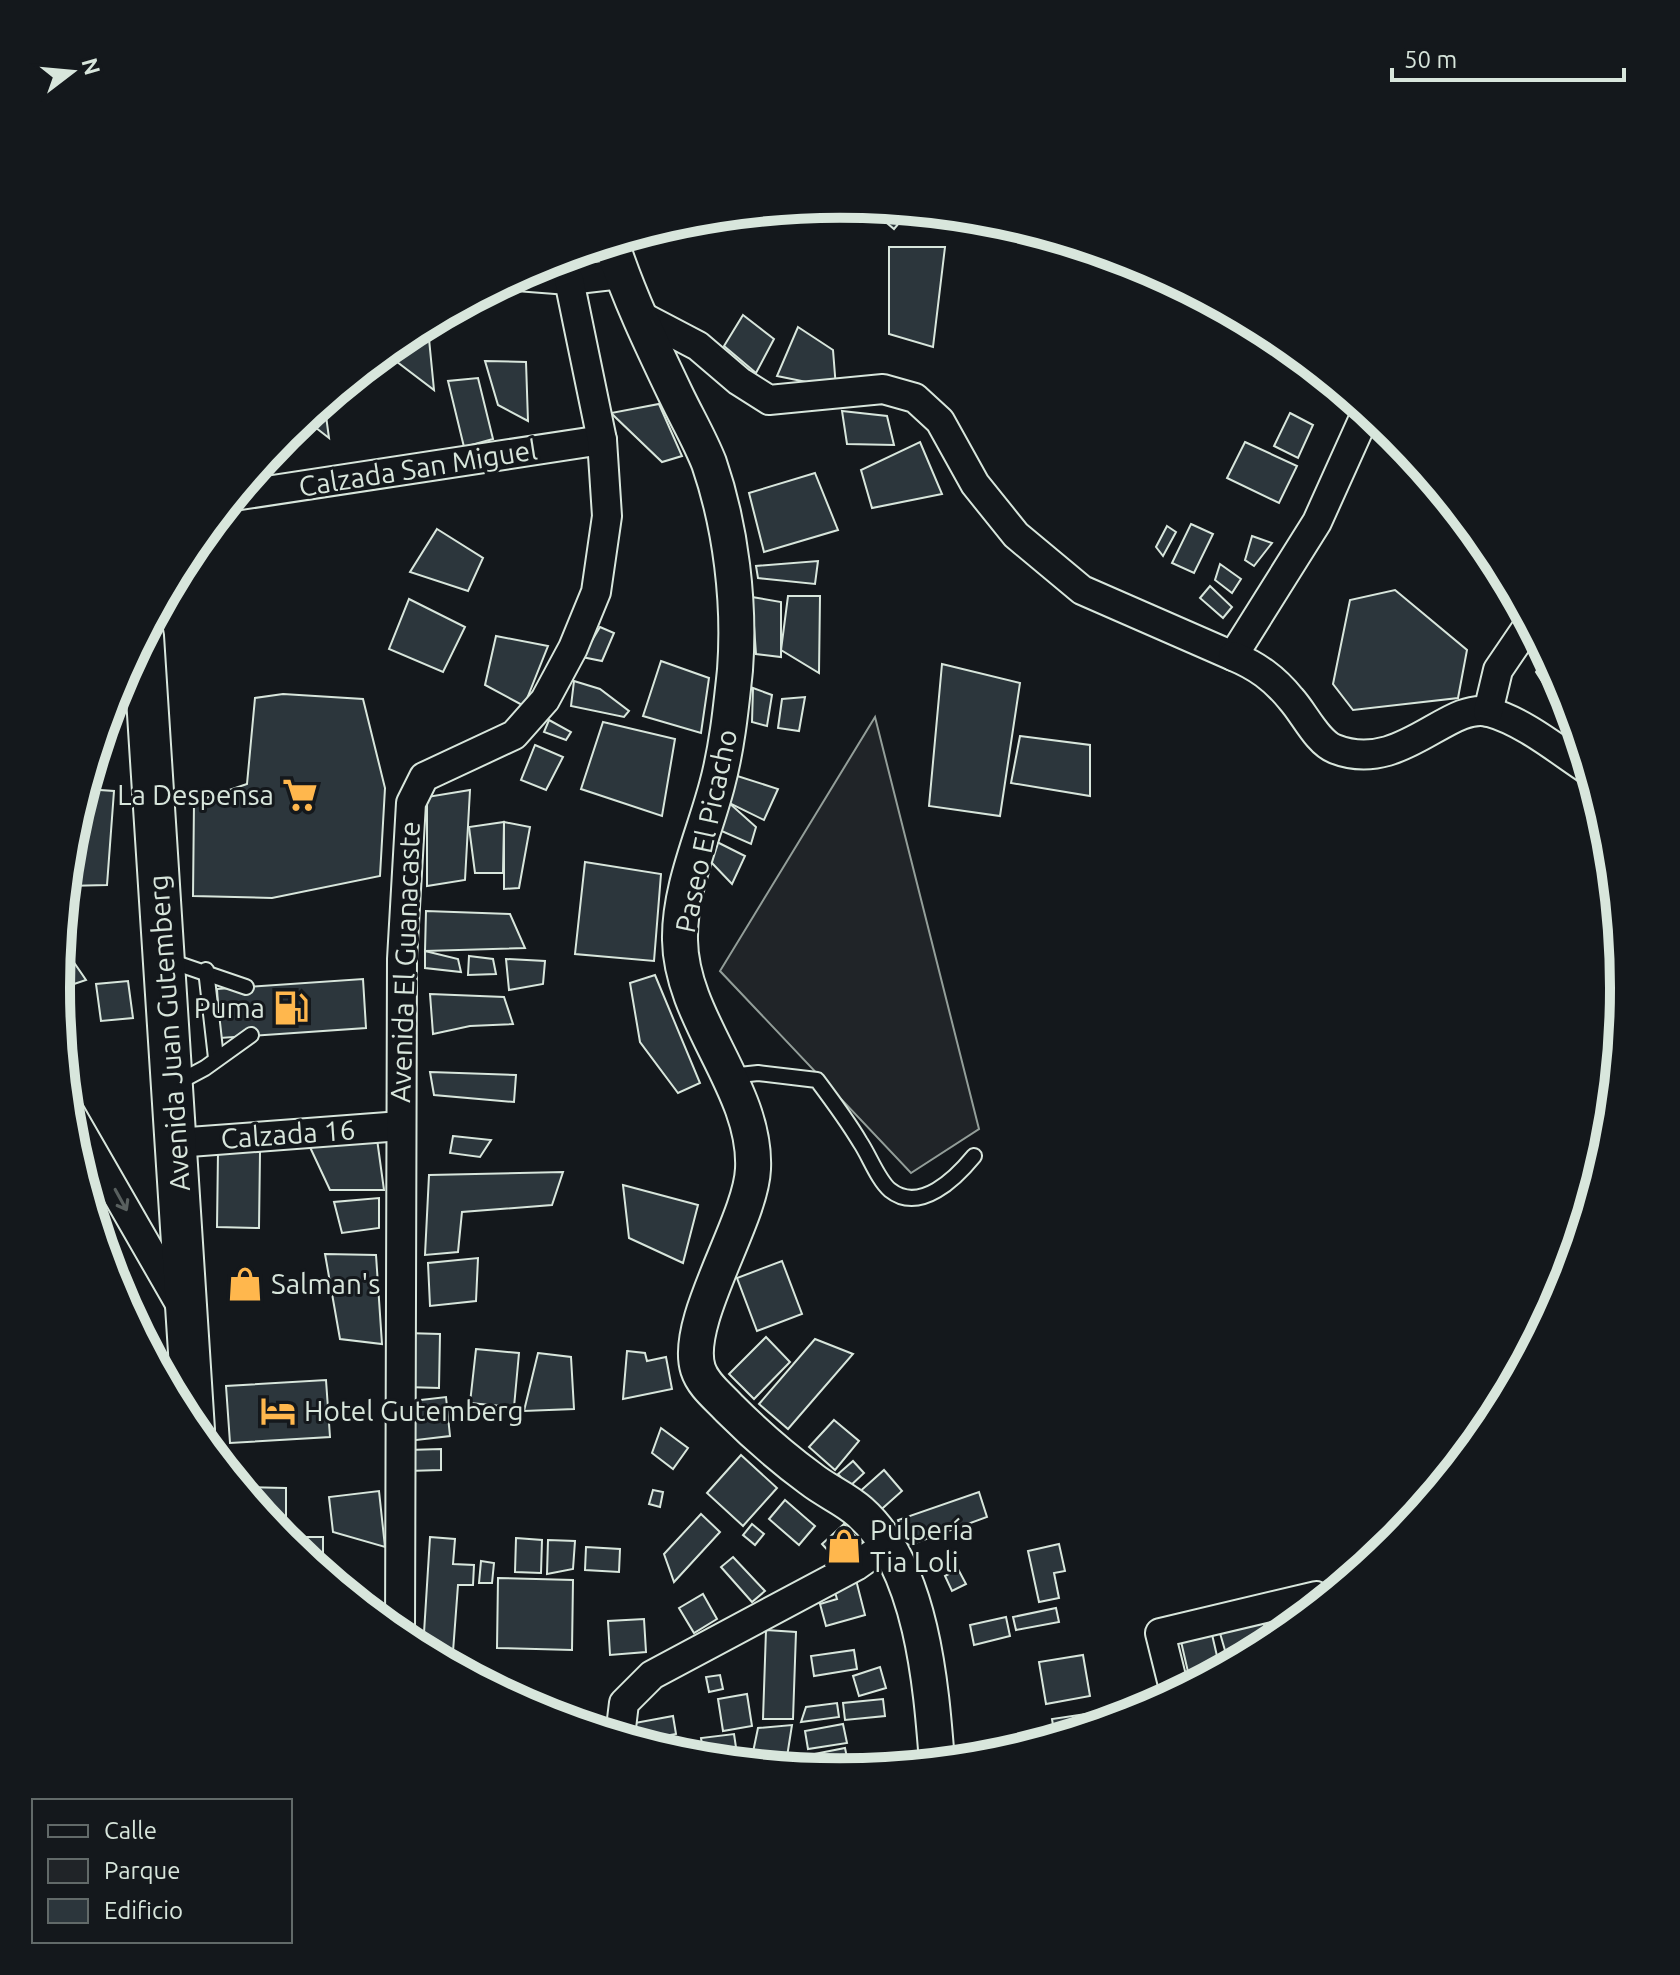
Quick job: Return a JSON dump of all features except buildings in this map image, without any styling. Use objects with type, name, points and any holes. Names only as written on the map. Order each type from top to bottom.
[{"type":"main road","name":"Avenida Juan Gutemberg","points":[[144,657],[175,1084],[192,1402]]},
{"type":"street","points":[[541,278],[569,280],[616,258]]},
{"type":"street","name":"Paseo El Picacho","points":[[616,258],[637,314],[708,462],[723,518],[733,580],[735,665],[730,720],[718,781],[691,872],[680,940],[688,982],[702,1024],[729,1076],[747,1128],[754,1170],[713,1287],[696,1351],[698,1369],[706,1384],[770,1448],[860,1511],[887,1544],[904,1583],[930,1671],[936,1751]]},
{"type":"street","name":"Avenida El Guanacaste","points":[[400,1619],[402,959],[411,803],[424,777],[514,735],[545,700],[573,648],[596,592],[607,516],[602,440],[569,280]]},
{"type":"street","points":[[637,314],[698,346],[739,381],[769,400],[883,389],[915,398],[940,421],[975,484],[1016,535],[1082,590],[1261,668],[1332,748],[1366,755],[1381,752],[1410,745],[1462,714],[1488,712],[1527,731],[1576,762]]},
{"type":"street","points":[[1233,656],[1317,522],[1362,422]]},
{"type":"street","name":"Calzada San Miguel","points":[[250,494],[602,440]]},
{"type":"street","points":[[1488,712],[1498,670],[1523,633]]},
{"type":"street","name":"Calzada 16","points":[[176,1143],[401,1126]]},
{"type":"street","points":[[85,1139],[185,1314]]},
{"type":"street","points":[[621,1725],[624,1703],[652,1675],[856,1566],[887,1544]]},
{"type":"street","points":[[1172,1682],[1160,1633],[1310,1598]]},
{"type":"lane","points":[[165,959],[206,970],[246,987]]},
{"type":"lane","points":[[206,970],[216,1058]]},
{"type":"lane","points":[[175,1084],[205,1068],[251,1035]]},
{"type":"lane","points":[[729,1076],[758,1073],[817,1080],[849,1123],[888,1189],[906,1198],[929,1194],[955,1180],[974,1156]]},
{"type":"green space","points":[[875,717],[979,1129],[911,1173],[720,971]]},
{"type":"place","name":"La Despensa","points":[[300,795]]},
{"type":"place","name":"Puma","points":[[291,1008]]},
{"type":"place","name":"Salman's","points":[[245,1284]]},
{"type":"place","name":"Hotel Gutemberg","points":[[278,1411]]},
{"type":"place","name":"Pulpería Tia Loli","points":[[844,1546]]}]
